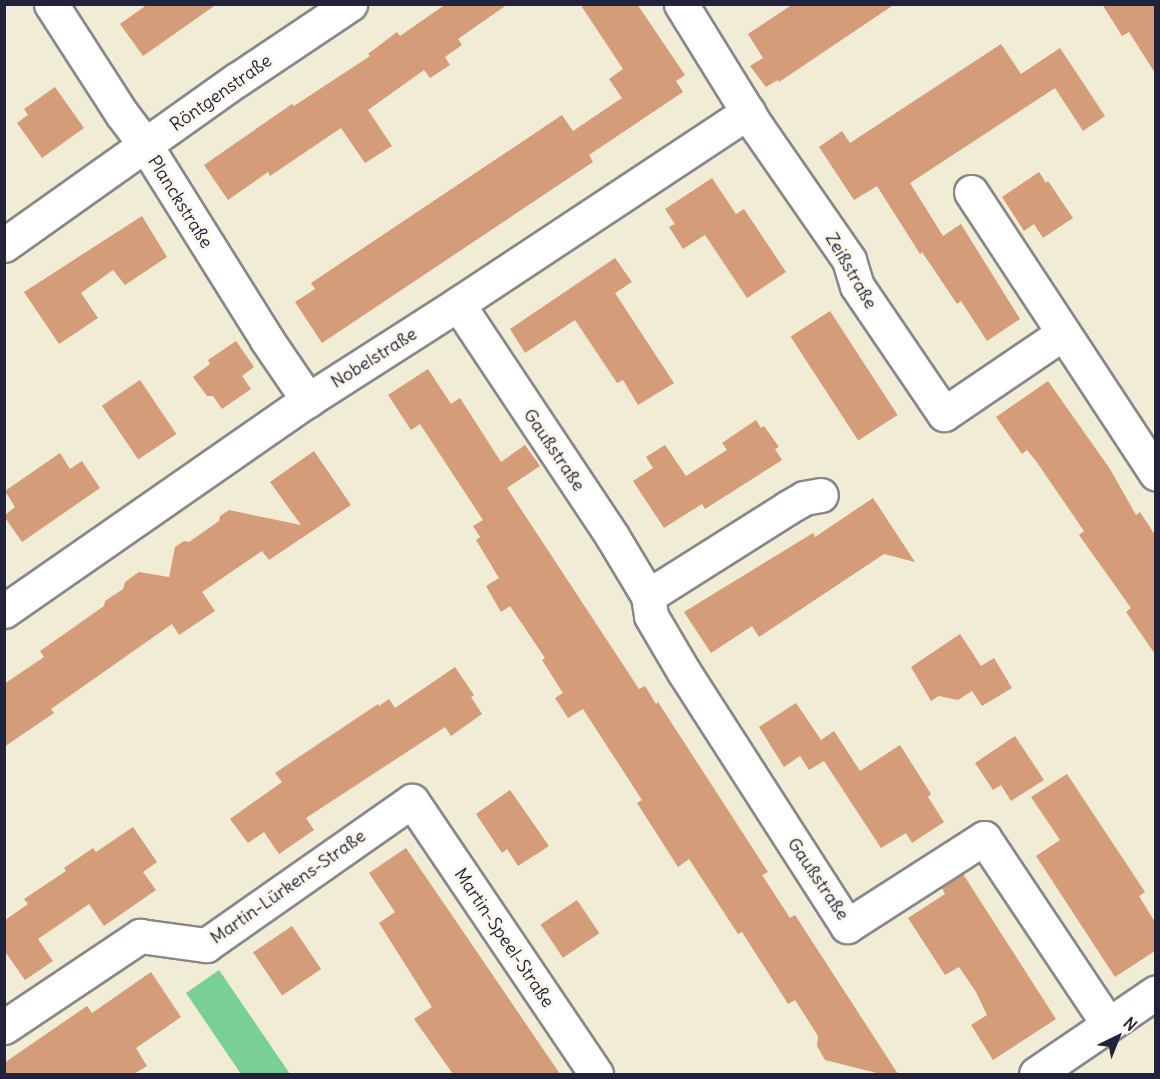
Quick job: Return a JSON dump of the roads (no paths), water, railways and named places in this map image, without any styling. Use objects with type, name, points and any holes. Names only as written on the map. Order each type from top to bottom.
[{"type":"street","name":"Planckstraße","points":[[51,4],[122,114],[146,146],[267,340],[308,400]]},
{"type":"street","name":"Röntgenstraße","points":[[4,245],[238,79],[350,4]]},
{"type":"street","name":"Zeißstraße","points":[[681,4],[748,112],[846,256],[857,286],[944,414],[1063,333]]},
{"type":"street","name":"Nobelstraße","points":[[4,611],[308,400],[458,304],[748,112]]},
{"type":"street","points":[[971,192],[1155,474]]},
{"type":"street","name":"Gaußstraße","points":[[458,304],[612,536],[648,596],[651,616],[847,926],[984,838],[1108,1024]]},
{"type":"street","points":[[648,596],[804,498],[821,495]]},
{"type":"street","name":"Martin-Lürkens-Straße","points":[[4,1027],[140,936],[206,945],[412,801]]},
{"type":"street","name":"Martin-Speel-Straße","points":[[412,801],[596,1074]]},
{"type":"street","points":[[1036,1074],[1155,992]]}]
